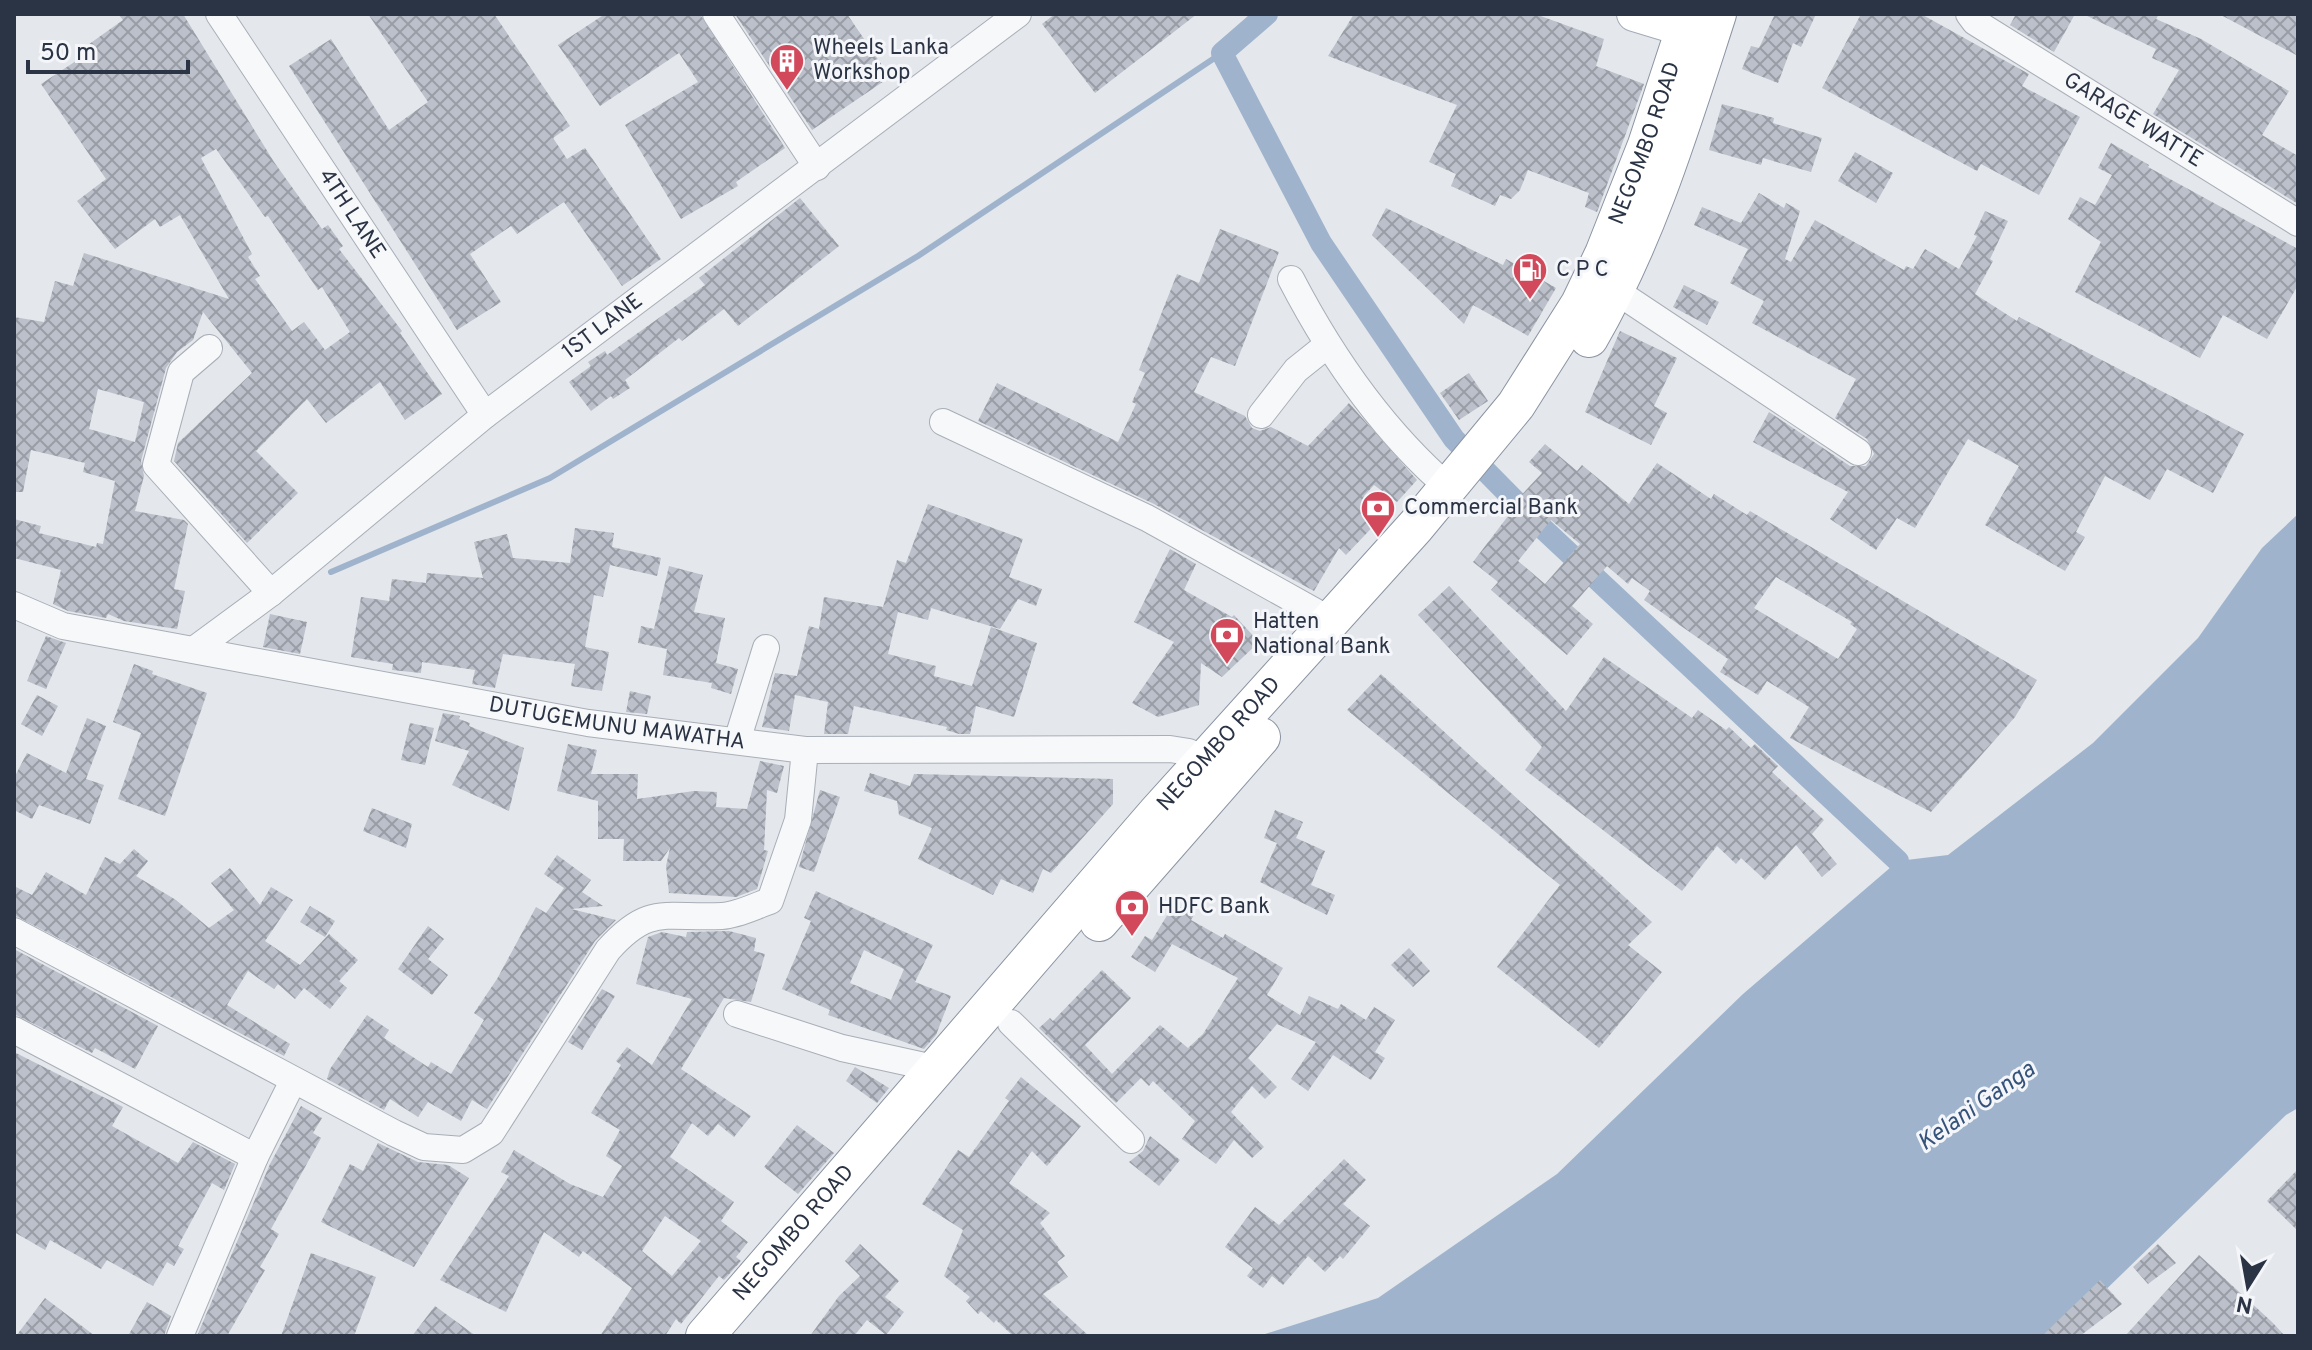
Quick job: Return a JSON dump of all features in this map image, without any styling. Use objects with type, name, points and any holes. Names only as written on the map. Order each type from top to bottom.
[{"type":"highway","name":"NEGOMBO ROAD","points":[[738,1336],[1011,1023],[1332,621],[1492,454],[1548,405],[1616,291],[1652,206],[1700,24]]},
{"type":"highway","name":"NEGOMBO ROAD","points":[[1492,454],[1516,405],[1586,291],[1700,24]]},
{"type":"highway","name":"NEGOMBO ROAD","points":[[705,1336],[938,1069],[1214,768],[1459,489]]},
{"type":"main road","points":[[1634,14],[1700,24]]},
{"type":"street","name":"4TH LANE","points":[[219,14],[485,415]]},
{"type":"street","points":[[716,14],[817,167]]},
{"type":"street","name":"1ST LANE","points":[[195,649],[271,593],[485,415],[1018,14]]},
{"type":"street","name":"GARAGE WATTE","points":[[1969,14],[1975,22],[2298,223]]},
{"type":"street","points":[[1291,279],[1326,346],[1420,463],[1459,489]]},
{"type":"street","points":[[1616,291],[1858,452]]},
{"type":"street","points":[[1261,415],[1296,370],[1326,346]]},
{"type":"street","points":[[209,348],[181,372],[156,465],[271,593]]},
{"type":"street","points":[[943,422],[1147,518],[1332,621]]},
{"type":"street","name":"DUTUGEMUNU MAWATHA","points":[[14,605],[63,626],[588,723],[805,750],[1170,749],[1189,752],[1214,768]]},
{"type":"street","points":[[737,741],[766,648]]},
{"type":"street","points":[[14,931],[293,1081],[424,1147],[463,1150],[491,1133],[608,950],[623,933],[641,919],[689,913],[723,916],[770,901],[798,820],[805,750]]},
{"type":"street","points":[[737,1014],[842,1048],[938,1069]]},
{"type":"street","points":[[1011,1023],[1131,1140]]},
{"type":"street","points":[[14,1030],[255,1157]]},
{"type":"street","points":[[180,1336],[255,1157],[293,1081]]},
{"type":"water","name":"Kelani Ganga","points":[[2298,514],[2298,1108],[2286,1115],[2058,1336],[1259,1336],[1378,1298],[1557,1174],[1743,994],[1898,861],[1948,855],[2093,743],[2198,638],[2262,548]]},
{"type":"building","points":[[118,14],[183,14],[274,162],[322,229],[328,225],[343,246],[339,249],[402,331],[400,333],[442,394],[405,420],[380,382],[326,423],[307,399],[256,451],[298,493],[247,543],[174,461],[178,443],[252,373],[203,312],[193,340],[177,352],[166,368],[141,461],[144,476],[135,511],[184,520],[188,524],[174,589],[185,591],[177,629],[124,621],[108,614],[106,618],[68,611],[53,604],[61,570],[14,558],[14,519],[41,526],[39,533],[96,547],[97,543],[103,544],[115,481],[83,472],[85,463],[31,450],[23,492],[14,492],[14,317],[44,322],[55,281],[73,286],[84,253],[229,299],[180,215],[160,227],[155,219],[115,249],[77,201],[106,179],[41,84],[82,57],[78,52],[123,20]],"holes":[[[216,149],[265,217],[268,216],[318,290],[322,287],[350,332],[325,350],[304,322],[292,331],[255,279],[260,276],[248,257],[252,254],[201,158]],[[98,389],[144,402],[135,442],[89,429]]]},
{"type":"building","points":[[368,14],[494,14],[570,126],[553,138],[567,159],[585,148],[661,259],[622,286],[564,202],[517,234],[511,226],[470,254],[501,302],[457,330],[289,66],[331,39],[389,130],[428,102]]},
{"type":"building","points":[[605,14],[700,14],[785,148],[736,182],[738,186],[681,219],[625,125],[698,82],[679,53],[600,106],[558,45]]},
{"type":"building","points":[[735,14],[847,14],[890,77],[812,130]]},
{"type":"building","points":[[1055,14],[1197,14],[1095,93],[1042,24]]},
{"type":"building","points":[[1354,14],[1535,14],[1604,39],[1596,66],[1644,84],[1597,212],[1585,207],[1589,193],[1528,170],[1520,190],[1511,199],[1500,195],[1495,206],[1451,186],[1456,174],[1429,162],[1457,105],[1328,56]]},
{"type":"building","points":[[1775,14],[1816,14],[1801,47],[1793,43],[1778,83],[1742,69],[1751,46],[1759,48]]},
{"type":"building","points":[[1861,14],[1921,14],[2029,74],[2022,86],[2080,117],[2039,195],[1981,164],[1977,171],[1822,88]]},
{"type":"building","points":[[2016,14],[2075,14],[2054,52],[2010,25]]},
{"type":"building","points":[[2083,14],[2159,14],[2156,19],[2201,39],[2289,91],[2262,135],[2298,156],[2298,204],[2153,114],[2179,70],[2152,58],[2156,49]]},
{"type":"building","points":[[2219,14],[2298,14],[2298,56]]},
{"type":"building","points":[[1722,104],[1774,118],[1773,123],[1822,138],[1811,172],[1763,158],[1761,165],[1709,150]]},
{"type":"building","points":[[2111,143],[2148,167],[2298,249],[2298,285],[2267,339],[2223,315],[2200,358],[2075,292],[2101,242],[2068,219],[2080,197],[2095,205],[2112,175],[2098,168]]},
{"type":"building","points":[[1855,152],[1893,173],[1876,203],[1838,181]]},
{"type":"building","points":[[1759,193],[1784,208],[1786,203],[1800,211],[1785,259],[1791,262],[1815,220],[1904,270],[1906,266],[1913,269],[1925,249],[1959,269],[1977,236],[1974,235],[1985,211],[2008,221],[1990,259],[1993,261],[1975,294],[2017,321],[2019,317],[2244,434],[2213,493],[2167,469],[2150,500],[2105,476],[2076,532],[2085,537],[2065,571],[1985,525],[2019,466],[1968,439],[1915,528],[1897,518],[1876,550],[1830,519],[1848,492],[1753,442],[1769,412],[1850,466],[1866,466],[1874,454],[1867,439],[1835,418],[1856,379],[1752,323],[1764,301],[1730,283],[1748,249],[1694,225],[1702,207],[1741,223]]},
{"type":"building","points":[[800,198],[839,246],[738,326],[724,309],[682,341],[679,338],[625,380],[630,388],[613,399],[611,396],[591,411],[569,382],[591,366],[588,362],[605,351],[607,355],[705,285],[699,278]]},
{"type":"building","points":[[1386,208],[1503,265],[1506,259],[1556,288],[1528,336],[1473,305],[1464,324],[1372,235]]},
{"type":"building","points":[[1220,229],[1279,252],[1235,366],[1211,357],[1194,392],[1245,416],[1252,428],[1260,431],[1271,427],[1308,446],[1349,403],[1417,480],[1397,502],[1374,485],[1364,496],[1383,516],[1346,555],[1339,548],[1314,591],[1154,504],[978,421],[997,383],[1118,442],[1136,404],[1132,402],[1145,373],[1139,370],[1177,274],[1199,283]]},
{"type":"building","points":[[1684,285],[1719,302],[1707,325],[1673,307]]},
{"type":"building","points":[[1620,331],[1677,358],[1654,406],[1667,413],[1651,445],[1585,412]]},
{"type":"building","points":[[1469,373],[1488,401],[1459,420],[1440,393]]},
{"type":"building","points":[[1545,444],[1577,471],[1582,465],[1629,504],[1657,463],[1711,499],[1714,494],[1747,515],[1750,511],[2037,680],[2015,717],[1931,812],[1790,738],[1809,707],[1767,681],[1758,695],[1720,672],[1728,659],[1644,600],[1650,591],[1632,578],[1628,584],[1607,566],[1572,606],[1593,624],[1567,655],[1491,590],[1498,582],[1473,562],[1518,503],[1515,502],[1542,473],[1529,462]],"holes":[[[1551,520],[1580,544],[1545,584],[1518,561]],[[1776,577],[1852,622],[1850,624],[1857,629],[1838,659],[1754,608]]]},
{"type":"building","points":[[928,504],[1023,539],[1009,577],[1042,589],[1036,606],[1018,599],[1000,629],[931,608],[928,620],[898,612],[888,654],[936,666],[934,676],[972,686],[991,627],[1037,643],[1014,717],[976,706],[970,734],[959,734],[946,730],[947,727],[854,706],[848,734],[824,734],[828,702],[795,695],[789,731],[762,727],[775,673],[797,676],[809,626],[819,629],[824,597],[883,607],[897,560],[906,563]]},
{"type":"building","points":[[575,528],[614,533],[612,547],[661,558],[657,576],[610,565],[603,597],[594,595],[585,647],[609,652],[602,691],[571,686],[575,664],[503,654],[495,688],[472,684],[475,670],[422,662],[421,673],[392,670],[393,664],[351,657],[361,597],[389,601],[392,579],[426,583],[427,573],[483,578],[474,542],[507,534],[513,558],[570,563]]},
{"type":"building","points":[[1170,549],[1196,564],[1184,590],[1232,617],[1234,615],[1259,642],[1222,677],[1201,663],[1199,705],[1158,717],[1132,703],[1174,642],[1134,622]]},
{"type":"building","points":[[669,566],[703,575],[694,612],[725,618],[716,663],[738,669],[731,694],[711,688],[712,683],[663,675],[667,649],[638,643],[641,626],[654,629]]},
{"type":"building","points":[[1449,586],[1566,711],[1604,657],[1692,718],[1698,710],[1726,730],[1729,727],[1751,748],[1755,744],[1778,766],[1772,772],[1824,820],[1812,834],[1837,864],[1822,877],[1796,845],[1765,880],[1741,858],[1736,864],[1717,846],[1682,891],[1525,770],[1542,747],[1418,615]]},
{"type":"building","points":[[270,614],[307,622],[300,654],[263,647]]},
{"type":"building","points":[[46,636],[66,643],[46,689],[27,681]]},
{"type":"building","points":[[134,664],[153,671],[152,674],[207,693],[165,816],[118,799],[141,733],[113,722]]},
{"type":"building","points":[[1381,674],[1652,922],[1628,945],[1662,972],[1599,1048],[1497,967],[1560,885],[1347,710]]},
{"type":"building","points":[[630,691],[651,696],[647,714],[626,712]]},
{"type":"building","points":[[37,695],[58,706],[42,736],[21,724]]},
{"type":"building","points":[[443,713],[460,716],[459,719],[470,723],[469,726],[524,748],[509,811],[452,785],[469,751],[435,741]]},
{"type":"building","points":[[87,718],[106,726],[86,779],[104,785],[90,824],[39,805],[32,819],[14,810],[14,778],[27,753],[66,773]]},
{"type":"building","points":[[410,723],[434,728],[425,765],[401,760]]},
{"type":"building","points":[[568,744],[597,750],[591,774],[638,774],[637,799],[694,791],[717,792],[716,807],[747,809],[760,761],[784,766],[777,793],[767,790],[764,850],[768,851],[757,889],[736,897],[669,893],[666,866],[670,848],[661,861],[623,861],[624,839],[598,839],[598,801],[557,791]]},
{"type":"building","points":[[870,773],[910,786],[914,774],[1113,779],[1113,804],[1051,873],[1043,869],[1033,893],[1001,879],[993,895],[918,859],[932,828],[899,815],[897,801],[864,791]]},
{"type":"building","points":[[820,790],[840,797],[814,872],[799,867]]},
{"type":"building","points":[[372,808],[412,824],[406,848],[363,831]]},
{"type":"building","points":[[1275,810],[1303,822],[1296,838],[1325,851],[1311,885],[1335,895],[1327,915],[1260,882],[1277,843],[1264,838]]},
{"type":"building","points":[[134,849],[148,861],[136,876],[176,900],[209,928],[234,910],[211,883],[230,868],[260,905],[271,887],[293,900],[265,941],[300,965],[329,934],[358,960],[339,981],[347,988],[330,1009],[304,988],[295,999],[278,984],[274,989],[248,971],[227,1005],[290,1044],[284,1056],[14,915],[14,886],[32,895],[46,872],[86,895],[105,857],[120,864]]},
{"type":"building","points":[[557,855],[591,880],[582,892],[603,906],[571,909],[616,920],[595,941],[487,1109],[472,1100],[461,1121],[428,1102],[418,1117],[390,1099],[384,1110],[327,1079],[330,1069],[367,1015],[389,1030],[384,1038],[428,1067],[431,1062],[451,1074],[484,1020],[474,1013],[497,979],[536,907],[546,913],[564,888],[544,874]]},
{"type":"building","points":[[816,891],[933,945],[915,982],[951,996],[936,1035],[924,1049],[828,1015],[830,1010],[782,989],[811,921],[804,918]],"holes":[[[864,950],[904,969],[891,1000],[850,983]]]},
{"type":"building","points":[[1174,904],[1194,915],[1191,920],[1223,938],[1225,934],[1283,968],[1267,995],[1300,1015],[1309,996],[1338,1009],[1341,1004],[1366,1020],[1374,1007],[1395,1020],[1375,1052],[1385,1058],[1371,1080],[1333,1055],[1308,1091],[1291,1079],[1316,1042],[1277,1024],[1248,1058],[1277,1087],[1265,1099],[1252,1086],[1231,1112],[1264,1147],[1252,1158],[1234,1140],[1216,1164],[1182,1139],[1195,1121],[1153,1081],[1149,1086],[1141,1078],[1116,1103],[1039,1028],[1050,1018],[1053,1021],[1102,970],[1131,998],[1085,1045],[1112,1074],[1160,1025],[1188,1048],[1203,1034],[1238,978],[1172,944],[1155,972],[1131,957],[1145,936],[1152,940]]},
{"type":"building","points":[[310,906],[335,921],[325,937],[300,922]]},
{"type":"building","points":[[428,926],[444,939],[428,959],[448,975],[432,995],[398,969]]},
{"type":"building","points":[[729,931],[756,938],[754,951],[765,954],[751,1002],[724,998],[681,1069],[751,1116],[734,1137],[718,1124],[708,1136],[692,1123],[670,1157],[734,1202],[721,1221],[748,1242],[736,1257],[741,1261],[724,1280],[719,1276],[681,1324],[676,1319],[665,1336],[600,1336],[632,1288],[583,1251],[579,1257],[544,1232],[506,1312],[440,1280],[509,1176],[501,1172],[514,1150],[570,1184],[603,1197],[622,1166],[606,1156],[620,1130],[591,1113],[621,1065],[616,1061],[627,1047],[652,1065],[692,999],[636,984],[648,937],[662,932],[686,937],[687,932]],"holes":[[[665,1216],[701,1241],[672,1276],[642,1251]]]},
{"type":"building","points":[[1409,948],[1430,971],[1413,987],[1391,965]]},
{"type":"building","points":[[14,949],[158,1026],[135,1069],[95,1048],[92,1053],[14,1014]]},
{"type":"building","points":[[602,989],[615,996],[582,1050],[568,1042]]},
{"type":"building","points":[[14,1052],[123,1107],[112,1126],[178,1163],[193,1142],[235,1164],[224,1190],[212,1183],[178,1246],[184,1249],[174,1266],[167,1262],[153,1286],[107,1260],[101,1269],[50,1240],[45,1250],[14,1232]]},
{"type":"building","points":[[855,1067],[889,1088],[877,1103],[846,1081]]},
{"type":"building","points":[[1021,1077],[1081,1126],[1047,1166],[1032,1151],[1009,1183],[1050,1213],[1040,1223],[1065,1256],[1057,1262],[1068,1277],[1043,1294],[1089,1336],[1013,1336],[996,1320],[994,1323],[981,1311],[978,1314],[966,1301],[970,1297],[944,1276],[963,1230],[922,1204],[958,1150],[969,1157],[1009,1101],[1005,1098]]},
{"type":"building","points":[[301,1106],[322,1118],[313,1133],[321,1138],[271,1229],[279,1234],[260,1267],[265,1270],[227,1336],[197,1336],[270,1164]]},
{"type":"building","points":[[797,1125],[834,1153],[798,1194],[764,1167]]},
{"type":"building","points":[[1150,1136],[1180,1160],[1159,1186],[1129,1162],[1143,1151]]},
{"type":"building","points":[[378,1143],[418,1162],[448,1165],[469,1178],[414,1267],[321,1222],[350,1164],[363,1171]]},
{"type":"building","points":[[1344,1159],[1366,1180],[1343,1204],[1370,1226],[1343,1259],[1340,1256],[1325,1272],[1308,1256],[1283,1285],[1272,1276],[1263,1288],[1247,1276],[1253,1268],[1225,1247],[1255,1207],[1279,1225]]},
{"type":"building","points":[[2298,1169],[2298,1231],[2267,1201]]},
{"type":"building","points":[[860,1244],[899,1281],[885,1297],[904,1312],[886,1335],[867,1320],[854,1336],[810,1336],[839,1296],[860,1276],[845,1261]]},
{"type":"building","points":[[2158,1244],[2176,1263],[2148,1284],[2133,1267]]},
{"type":"building","points":[[311,1253],[376,1277],[354,1336],[281,1336]]},
{"type":"building","points":[[2199,1255],[2272,1322],[2285,1336],[2125,1336]]},
{"type":"building","points":[[2100,1280],[2122,1304],[2080,1336],[2042,1336]]},
{"type":"building","points":[[45,1298],[95,1336],[16,1336]]},
{"type":"building","points":[[147,1302],[171,1316],[164,1336],[128,1336]]},
{"type":"building","points":[[435,1306],[476,1336],[412,1336]]},
{"type":"waterway","points":[[1267,14],[1222,53],[1321,243],[1454,439],[1538,524],[1898,861]]},
{"type":"waterway","points":[[331,572],[550,478],[918,256],[1222,53]]},
{"type":"place","name":"Wheels Lanka Workshop","points":[[787,92]]},
{"type":"place","name":"C P C","points":[[1530,301]]},
{"type":"place","name":"Commercial Bank","points":[[1378,539]]},
{"type":"place","name":"Hatten National Bank","points":[[1227,666]]},
{"type":"place","name":"HDFC Bank","points":[[1132,938]]}]
